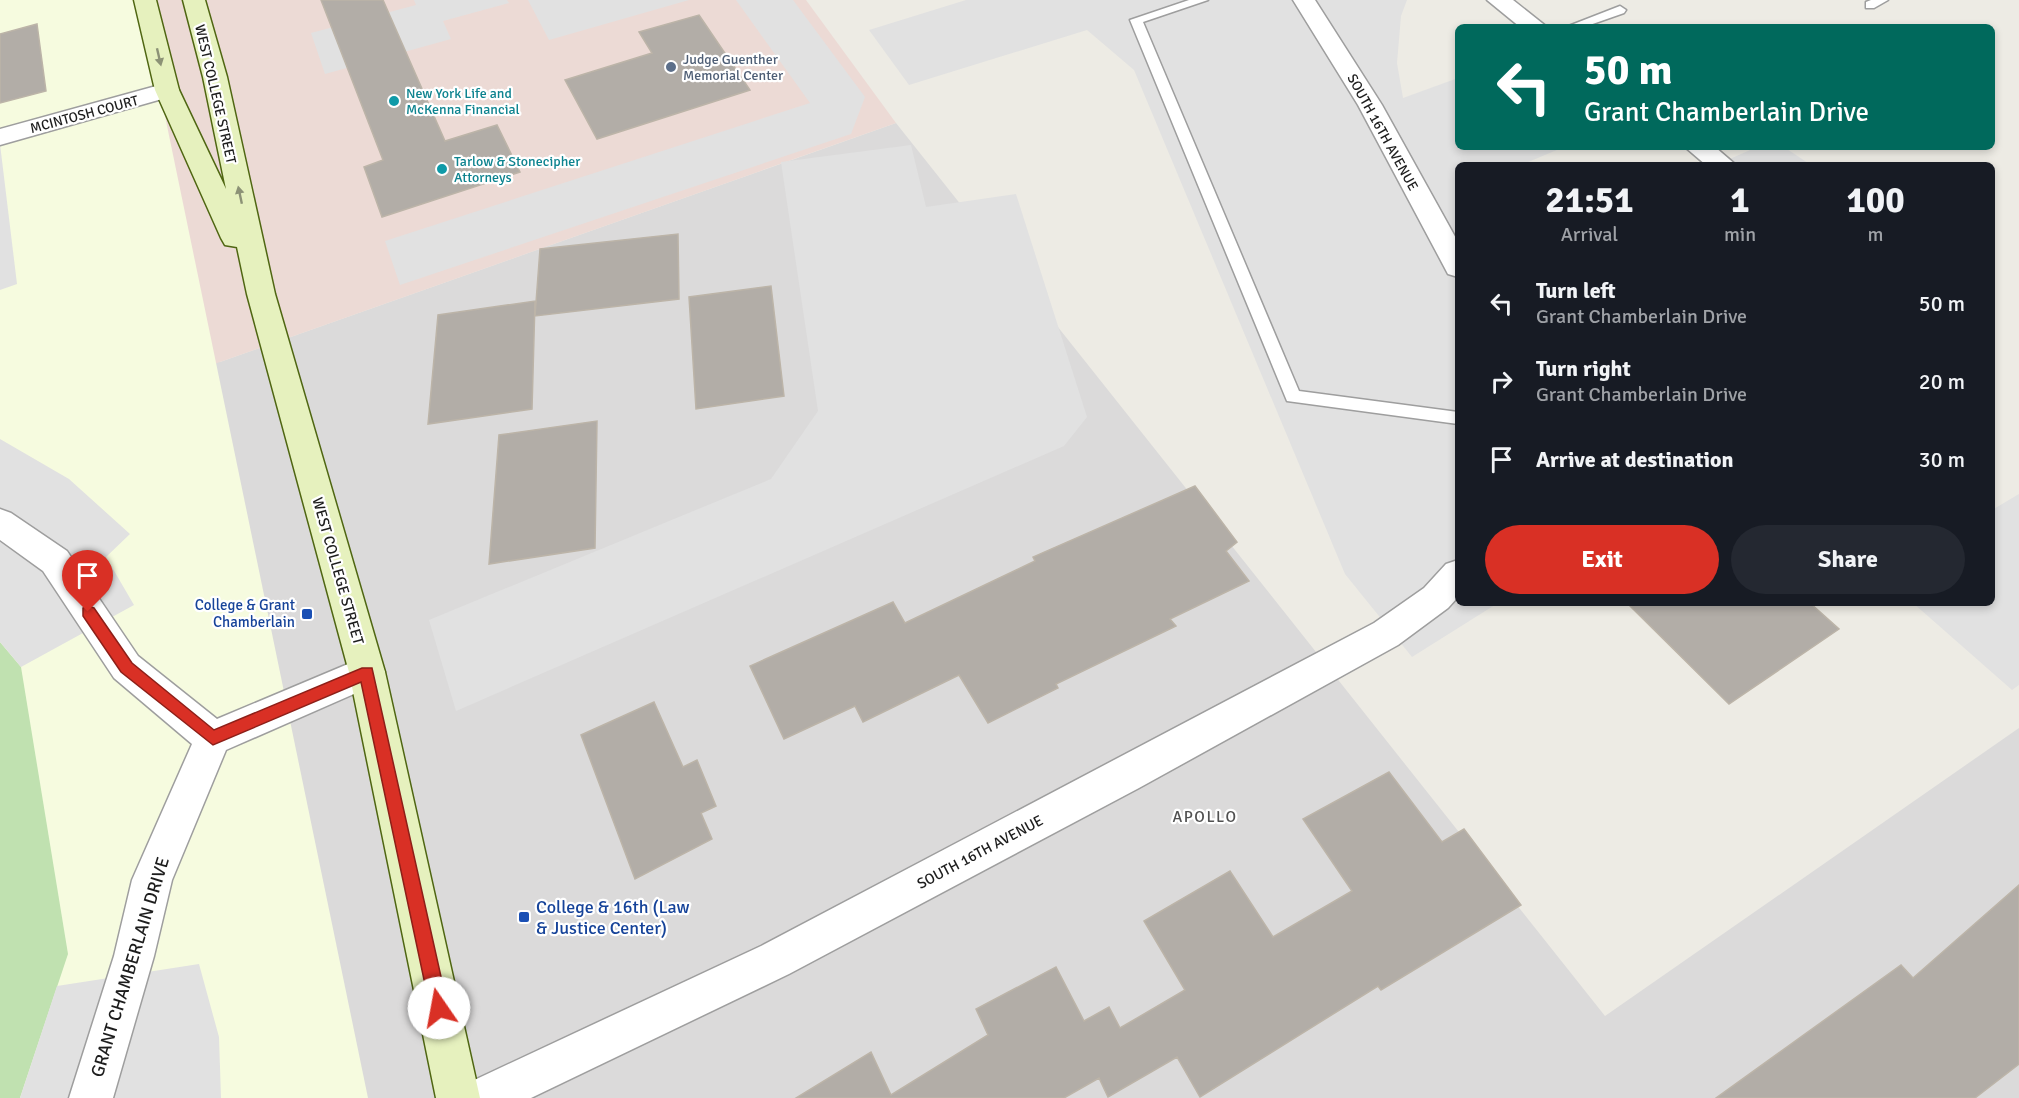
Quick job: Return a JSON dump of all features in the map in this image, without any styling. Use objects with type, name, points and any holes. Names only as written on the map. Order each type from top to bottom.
[{"type":"main road","name":"WEST COLLEGE STREET","points":[[146,0],[167,90],[261,294]]},
{"type":"main road","name":"WEST COLLEGE STREET","points":[[194,0],[214,77],[261,294],[367,672],[458,1098]]},
{"type":"street","name":"SOUTH 16TH AVENUE","points":[[1304,0],[1370,105],[1455,261]]},
{"type":"street","points":[[1498,0],[1531,24]]},
{"type":"street","name":"MCINTOSH COURT","points":[[0,137],[167,90]]},
{"type":"street","points":[[1702,150],[1719,162]]},
{"type":"street","points":[[0,522],[55,561],[126,667],[213,738],[367,672]]},
{"type":"street","name":"SOUTH 16TH AVENUE","points":[[483,1098],[775,960],[1136,769],[1386,634],[1436,598],[1455,577]]},
{"type":"street","name":"GRANT CHAMBERLAIN DRIVE","points":[[91,1098],[134,956],[152,880],[213,738]]},
{"type":"lane","points":[[1202,0],[1136,20],[1293,397],[1455,418]]},
{"type":"lane","points":[[1580,24],[1620,9]]},
{"type":"shaded area","points":[[0,0],[141,0],[368,1098],[0,1098]]},
{"type":"shaded area","points":[[132,0],[806,0],[896,123],[186,374]]},
{"type":"shaded area","points":[[414,0],[507,0],[509,3],[443,21],[451,39],[325,74],[311,33],[416,5]]},
{"type":"shaded area","points":[[528,0],[689,0],[549,40]]},
{"type":"shaded area","points":[[736,0],[793,0],[865,97],[851,134],[400,285],[385,241],[810,103]]},
{"type":"shaded area","points":[[966,0],[1407,0],[1401,16],[1397,63],[1403,98],[1455,79],[1455,150],[1557,150],[1528,162],[1455,162],[1455,606],[1493,606],[1412,657],[1345,574],[1134,70],[1087,30],[909,85],[869,30]]},
{"type":"shaded area","points":[[896,123],[1605,1016],[2019,728],[2019,1098],[0,1098],[0,281],[220,362]]},
{"type":"shaded area","points":[[0,144],[17,284],[0,290]]},
{"type":"shaded area","points":[[911,145],[926,207],[1016,194],[1087,417],[1064,446],[456,711],[429,620],[771,479],[818,411],[781,162]]},
{"type":"shaded area","points":[[1750,150],[1788,150],[1806,162],[1723,162]]},
{"type":"shaded area","points":[[0,439],[69,479],[130,534],[106,557],[134,605],[21,667],[0,642]]},
{"type":"shaded area","points":[[2019,494],[2019,685],[2012,690],[1916,606],[1995,606],[1995,508]]},
{"type":"shaded area","points":[[199,964],[219,1037],[221,1098],[20,1098],[57,986]]},
{"type":"green space","points":[[0,642],[21,667],[68,954],[20,1098],[0,1098]]},
{"type":"building","points":[[321,0],[383,0],[445,141],[497,125],[520,172],[382,217],[364,167],[383,160]]},
{"type":"building","name":"Judge Guenther Memorial Center","points":[[699,15],[750,90],[597,139],[565,80],[652,53],[639,32]]},
{"type":"building","points":[[37,24],[46,91],[0,103],[0,34]]},
{"type":"building","points":[[678,234],[679,299],[535,316],[540,249]]},
{"type":"building","points":[[771,286],[784,396],[696,409],[689,297]]},
{"type":"building","points":[[535,301],[532,409],[428,424],[438,315]]},
{"type":"building","points":[[597,421],[595,548],[489,564],[499,435]]},
{"type":"building","points":[[1195,486],[1237,542],[1226,551],[1249,581],[1170,619],[1176,626],[1056,684],[1058,688],[988,723],[959,675],[863,722],[855,706],[784,739],[750,666],[893,602],[905,623],[1035,561],[1033,557]]},
{"type":"building","points":[[1630,606],[1813,606],[1839,629],[1729,704]]},
{"type":"building","points":[[654,702],[683,767],[697,760],[716,806],[701,813],[712,839],[635,879],[581,735]]},
{"type":"building","points":[[1389,772],[1442,842],[1464,829],[1521,905],[1381,990],[1378,986],[1200,1097],[1177,1057],[1108,1097],[1099,1078],[1064,1098],[796,1098],[871,1052],[891,1095],[988,1035],[976,1009],[1056,967],[1084,1021],[1109,1007],[1120,1028],[1185,990],[1144,921],[1230,871],[1273,937],[1352,891],[1303,819]]},
{"type":"building","points":[[2019,885],[2019,1064],[1975,1098],[1716,1098],[1901,965],[1913,978]]},
{"type":"place","name":"Judge Guenther Memorial Center","points":[[671,67]]},
{"type":"place","name":"New York Life and McKenna Financial","points":[[394,101]]},
{"type":"place","name":"Tarlow & Stonecipher Attorneys","points":[[442,169]]},
{"type":"place","name":"College & Grant Chamberlain","points":[[307,614]]},
{"type":"place","name":"College & 16th (Law & Justice Center)","points":[[524,917]]},
{"type":"district","name":"APOLLO","points":[[1205,816]]},
{"type":"route","points":[[88,612],[126,667],[213,738],[367,672],[439,1008]]}]
